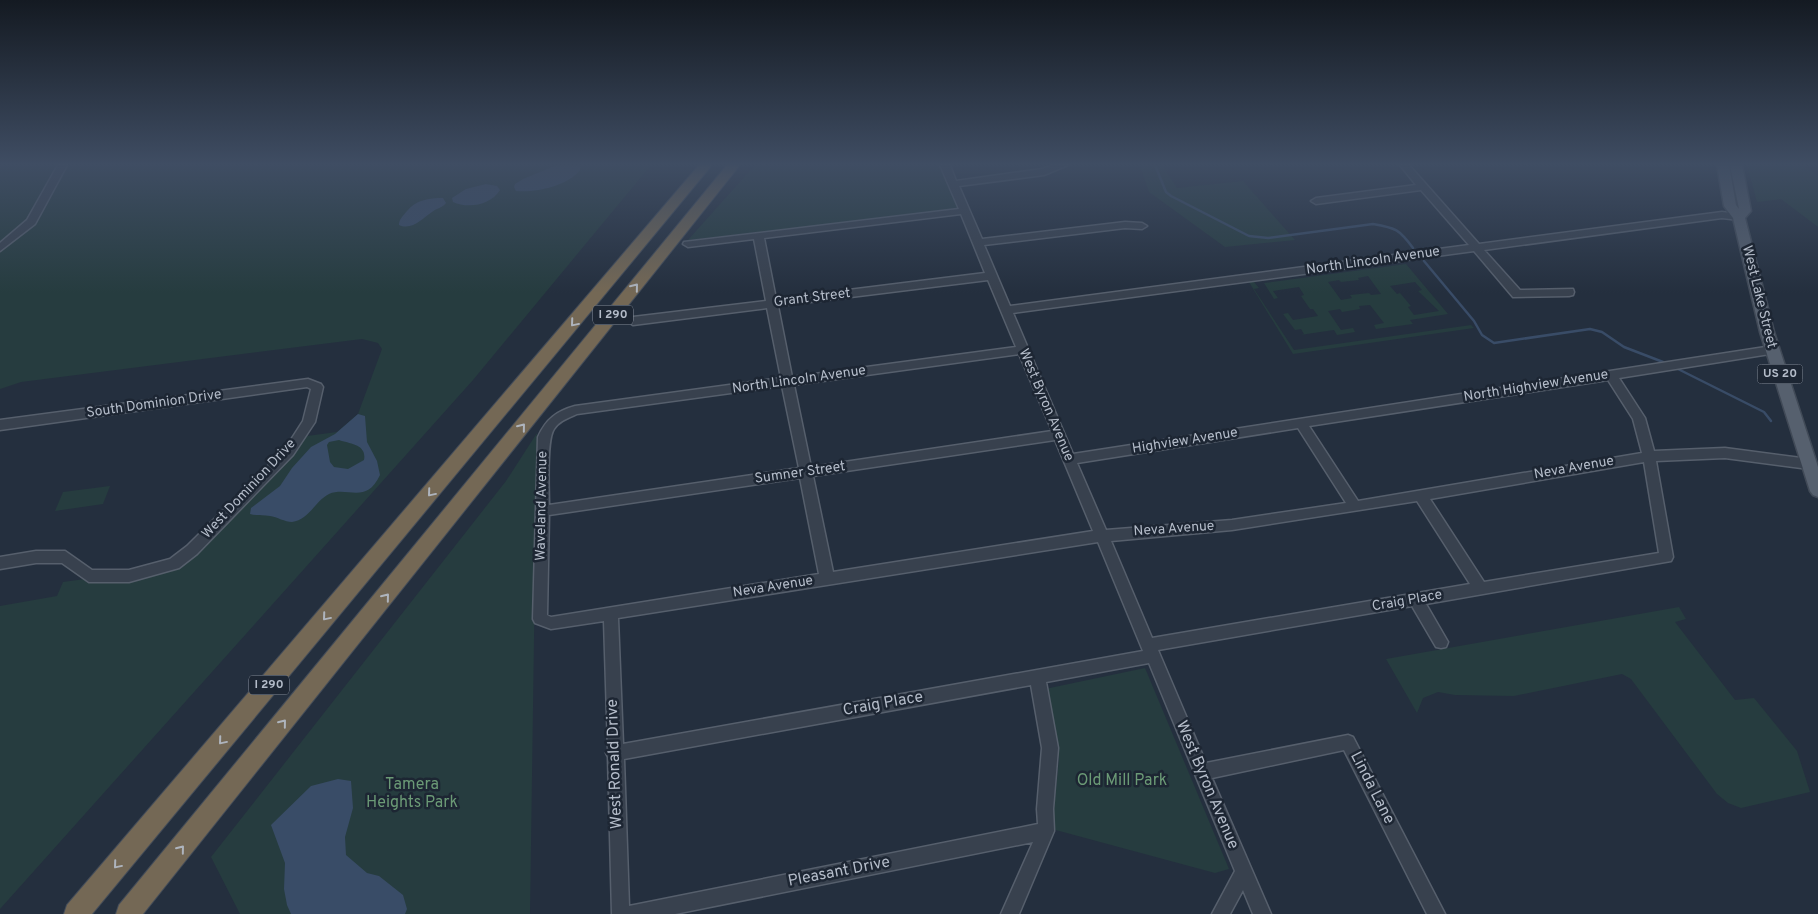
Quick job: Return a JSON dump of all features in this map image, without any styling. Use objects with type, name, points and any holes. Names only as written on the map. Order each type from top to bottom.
[{"type":"highway","name":"I 290","points":[[76,914],[670,208]]},
{"type":"highway","name":"I 290","points":[[128,914],[699,208]]},
{"type":"main road","name":"West Lake Street","points":[[1731,208],[1739,217],[1772,350],[1818,491]]},
{"type":"main road","name":"West Lake Street","points":[[1739,217],[1745,211],[1744,208]]},
{"type":"street","points":[[0,248],[32,222],[40,208]]},
{"type":"street","name":"West Byron Avenue","points":[[963,208],[1262,914]]},
{"type":"street","points":[[1441,208],[1518,294],[1569,292]]},
{"type":"street","points":[[688,244],[964,211]]},
{"type":"street","name":"North Lincoln Avenue","points":[[1006,310],[1722,214],[1739,217]]},
{"type":"street","points":[[978,243],[1126,225],[1142,226]]},
{"type":"street","points":[[758,236],[827,578]]},
{"type":"street","name":"Grant Street","points":[[633,321],[990,276]]},
{"type":"street","name":"North Lincoln Avenue","points":[[575,410],[1023,350]]},
{"type":"street","name":"North Highview Avenue","points":[[1301,423],[1772,350]]},
{"type":"street","points":[[1611,375],[1636,410],[1649,456]]},
{"type":"street","name":"South Dominion Drive","points":[[0,424],[308,383]]},
{"type":"street","name":"West Dominion Drive","points":[[0,563],[36,557],[65,556],[89,576],[129,576],[174,564],[192,550],[289,452],[309,422],[317,387],[308,383]]},
{"type":"street","name":"Waveland Avenue","points":[[540,619],[544,437],[549,425],[553,421],[575,410]]},
{"type":"street","points":[[1301,423],[1355,506]]},
{"type":"street","name":"Highview Avenue","points":[[1069,459],[1301,423]]},
{"type":"street","name":"Sumner Street","points":[[541,511],[1059,435]]},
{"type":"street","name":"Neva Avenue","points":[[540,619],[551,623],[1101,535],[1232,525],[1649,456],[1700,452],[1725,453],[1809,464]]},
{"type":"street","name":"Craig Place","points":[[614,753],[1037,676],[1150,651],[1416,600],[1666,557],[1649,456]]},
{"type":"street","points":[[1420,495],[1481,589]]},
{"type":"street","points":[[1416,600],[1441,642]]},
{"type":"street","name":"West Ronald Drive","points":[[610,613],[621,914]]},
{"type":"street","points":[[1010,914],[1046,831],[1050,748],[1037,676]]},
{"type":"street","name":"Linda Lane","points":[[1202,772],[1348,742],[1436,914]]},
{"type":"street","name":"Pleasant Drive","points":[[632,914],[1046,831]]},
{"type":"street","points":[[1221,914],[1244,872]]},
{"type":"green space","points":[[0,208],[616,208],[473,380],[0,909],[0,606],[57,596],[63,582],[85,579],[109,582],[157,575],[167,571],[298,448],[307,436],[337,432],[358,414],[382,349],[378,343],[362,339],[21,382],[0,389]]},
{"type":"green space","points":[[717,208],[958,208],[959,210],[688,240]]},
{"type":"green space","points":[[1171,208],[1266,208],[1295,240],[1225,247]]},
{"type":"green space","points":[[1792,208],[1818,208],[1818,227]]},
{"type":"green space","points":[[1406,264],[1448,314],[1410,320],[1413,324],[1376,329],[1374,325],[1384,323],[1370,305],[1359,306],[1360,309],[1342,312],[1340,309],[1328,311],[1341,330],[1353,328],[1355,332],[1337,335],[1334,330],[1300,335],[1304,334],[1301,329],[1295,330],[1283,314],[1288,313],[1293,320],[1318,316],[1313,309],[1310,309],[1301,296],[1304,295],[1299,287],[1273,291],[1278,298],[1274,299],[1264,283]],"holes":[[[1368,276],[1381,294],[1350,295],[1352,298],[1341,300],[1328,282],[1359,280],[1358,278]],[[1415,282],[1422,290],[1418,291],[1439,311],[1414,315],[1408,307],[1411,306],[1400,293],[1397,294],[1390,286]]]},
{"type":"green space","points":[[1249,282],[1254,282],[1259,288],[1254,289],[1294,350],[1471,325],[1474,328],[1293,354]]},
{"type":"green space","name":"Tamera Heights Park","points":[[537,433],[530,914],[240,914],[211,857],[506,481]]},
{"type":"green space","points":[[110,486],[103,504],[55,511],[63,492]]},
{"type":"green space","points":[[1679,607],[1686,619],[1675,622],[1735,700],[1754,698],[1797,751],[1810,792],[1741,808],[1728,803],[1717,794],[1631,679],[1622,674],[1514,696],[1455,695],[1438,692],[1423,698],[1417,713],[1386,659]]},
{"type":"green space","name":"Old Mill Park","points":[[1145,668],[1229,869],[1215,873],[1052,829],[1059,759],[1045,689]]},
{"type":"water","points":[[410,208],[440,208],[413,225],[399,225]]},
{"type":"water","points":[[358,414],[365,416],[367,442],[377,461],[380,475],[369,490],[356,493],[336,492],[329,494],[298,521],[292,522],[270,516],[250,514],[251,508],[280,486],[292,468],[311,447],[335,434]],"holes":[[[339,440],[360,448],[363,451],[364,460],[348,469],[334,467],[330,462],[327,445],[329,442]]]},
{"type":"water","points":[[338,779],[351,781],[353,808],[345,837],[346,855],[367,873],[379,876],[403,895],[407,909],[405,914],[291,914],[284,889],[285,863],[271,825],[311,786]]},
{"type":"waterway","points":[[1194,208],[1249,236],[1268,238],[1373,224],[1396,230],[1413,248]]},
{"type":"waterway","points":[[1424,261],[1474,321],[1482,335],[1494,343],[1590,329],[1602,332],[1624,347],[1663,362]]},
{"type":"waterway","points":[[1678,369],[1764,412],[1771,421]]}]
